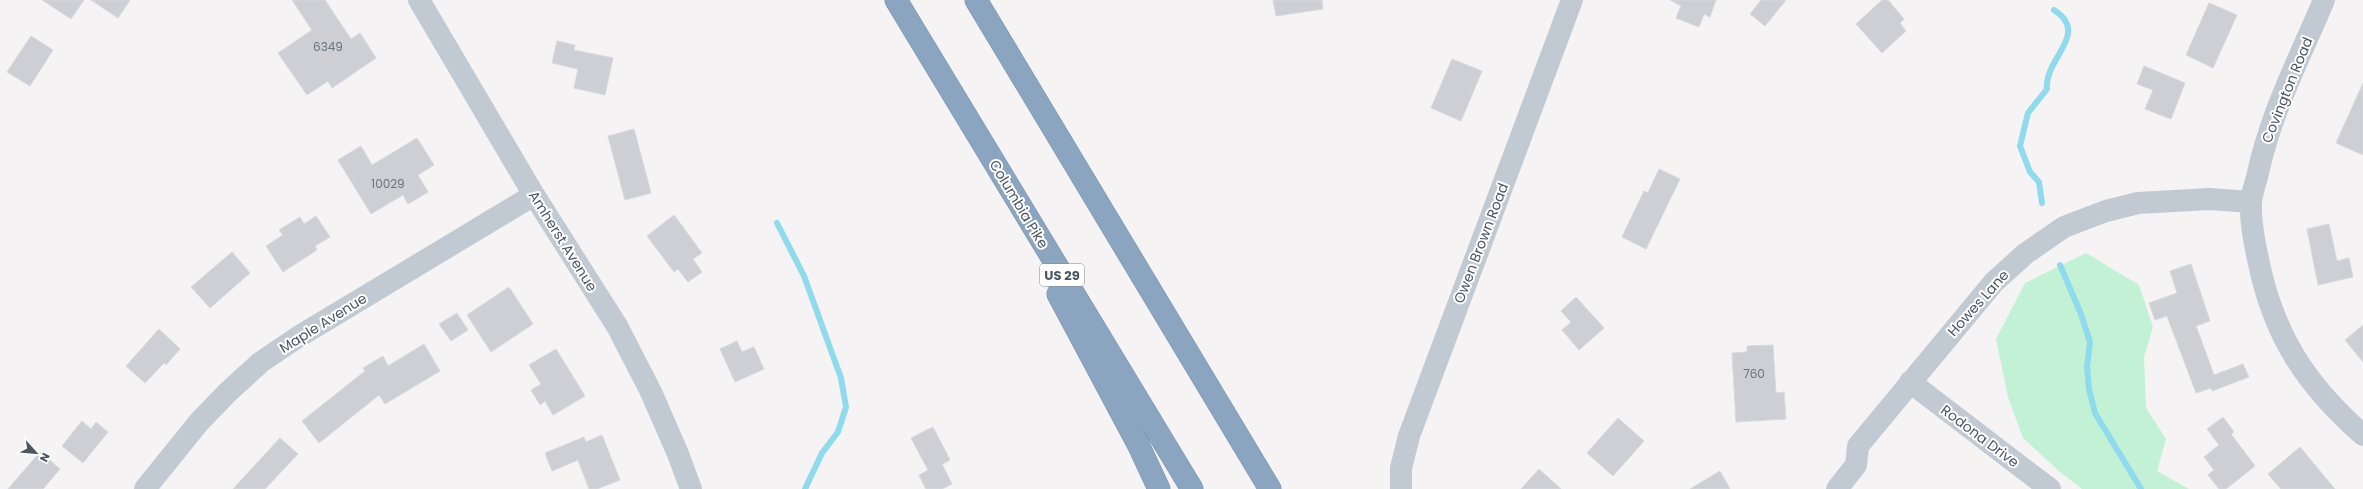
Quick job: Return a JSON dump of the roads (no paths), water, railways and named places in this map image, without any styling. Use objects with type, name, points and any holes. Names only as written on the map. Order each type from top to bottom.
[{"type":"highway","name":"Columbia Pike","points":[[896,0],[1192,489]]},
{"type":"highway","points":[[976,0],[1270,489]]},
{"type":"highway","points":[[932,61],[1138,444],[1159,489]]},
{"type":"highway","points":[[1189,356],[1284,489]]},
{"type":"street","name":"Amherst Avenue","points":[[419,0],[534,195],[617,326],[651,392],[678,454],[691,489]]},
{"type":"street","name":"Owen Brown Road","points":[[1401,489],[1402,468],[1409,436],[1572,0]]},
{"type":"street","name":"Covington Road","points":[[2324,0],[2276,109],[2262,154],[2251,202],[2253,235],[2263,285],[2284,338],[2316,389],[2337,412],[2363,435]]},
{"type":"street","name":"Maple Avenue","points":[[145,489],[200,422],[228,392],[262,362],[298,337],[534,195]]},
{"type":"street","name":"Howes Lane","points":[[1837,489],[1856,465],[1858,446],[1994,282],[2025,254],[2064,227],[2106,211],[2138,203],[2187,199],[2251,202]]},
{"type":"street","name":"Rodona Drive","points":[[1910,382],[2050,489]]},
{"type":"waterway","points":[[2042,203],[2039,182],[2030,172],[2020,146],[2028,113],[2047,89],[2048,78],[2052,67],[2067,37],[2068,28],[2064,19],[2054,10]]},
{"type":"waterway","points":[[777,223],[804,276],[841,378],[846,407],[838,432],[822,453],[805,489]]},
{"type":"waterway","points":[[2060,265],[2081,314],[2090,342],[2087,367],[2089,389],[2095,413],[2141,489]]}]
